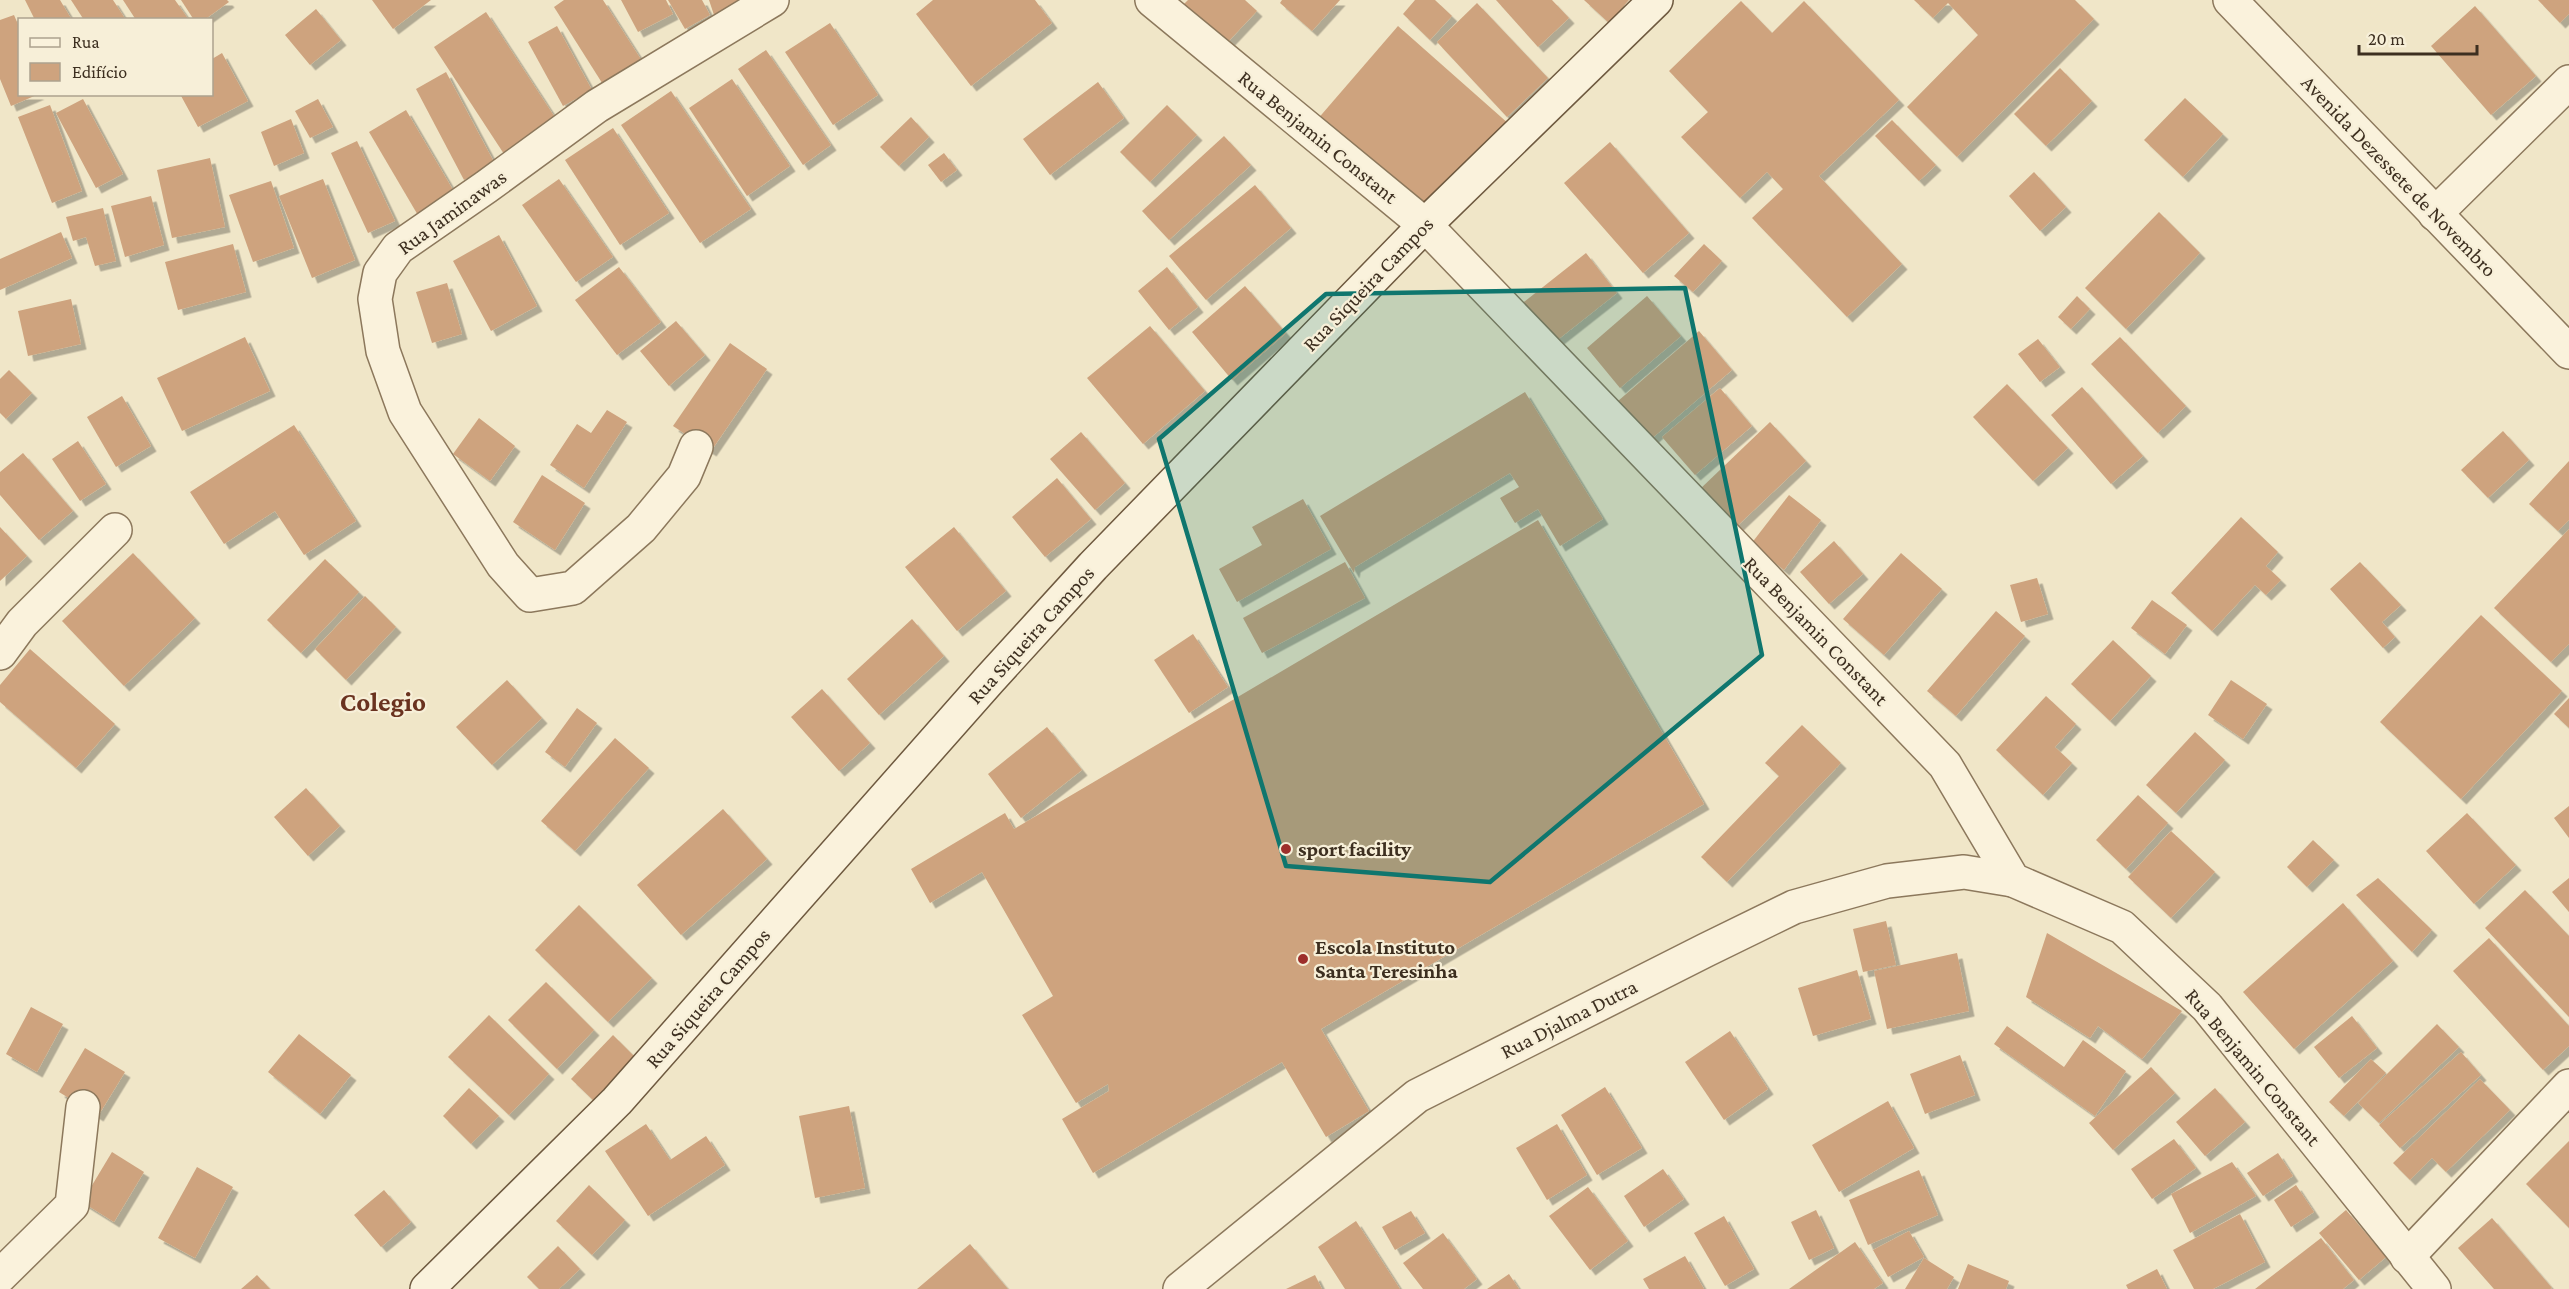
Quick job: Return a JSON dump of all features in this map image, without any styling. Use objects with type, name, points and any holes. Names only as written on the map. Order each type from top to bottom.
[{"type":"street","name":"Rua Jaminawas","points":[[696,447],[684,476],[641,528],[573,588],[530,595],[503,565],[405,412],[383,351],[375,299],[380,273],[398,248],[597,106],[772,0]]},
{"type":"street","name":"Rua Benjamin Constant","points":[[1152,0],[1425,225],[1945,765],[2013,880],[2122,927],[2207,1007],[2434,1289]]},
{"type":"street","name":"Rua Siqueira Campos","points":[[427,1289],[617,1101],[989,680],[1093,566],[1425,225],[1656,0]]},
{"type":"street","name":"Avenida Dezessete de Novembro","points":[[2230,0],[2569,352]]},
{"type":"street","points":[[2435,214],[2569,82]]},
{"type":"street","points":[[0,653],[22,623],[115,530]]},
{"type":"street","name":"Rua Djalma Dutra","points":[[1180,1289],[1417,1096],[1706,950],[1794,907],[1887,881],[1964,872],[2013,880]]},
{"type":"street","points":[[2407,1257],[2569,1086]]},
{"type":"street","points":[[0,1276],[72,1205],[84,1107]]},
{"type":"highlighted area","points":[[1685,288],[1762,655],[1490,882],[1286,866],[1159,439],[1326,294]]},
{"type":"building","points":[[25,0],[60,0],[71,18],[34,18]]},
{"type":"building","points":[[71,0],[113,0],[125,18],[83,18]]},
{"type":"building","points":[[123,0],[175,0],[188,18],[135,18]]},
{"type":"building","points":[[181,0],[227,0],[229,2],[207,18],[193,18]]},
{"type":"building","points":[[372,0],[431,0],[393,29]]},
{"type":"building","points":[[564,0],[603,0],[642,61],[604,86],[554,7]]},
{"type":"building","points":[[621,0],[666,0],[673,14],[638,32]]},
{"type":"building","points":[[668,0],[702,0],[710,15],[685,29]]},
{"type":"building","points":[[709,0],[756,0],[715,18]]},
{"type":"building","points":[[933,0],[1035,0],[1052,23],[971,86],[916,14]]},
{"type":"building","points":[[1188,0],[1245,0],[1257,11],[1225,45],[1182,6]]},
{"type":"building","points":[[1282,0],[1340,0],[1312,31],[1280,3]]},
{"type":"building","points":[[1415,0],[1435,0],[1452,16],[1430,40],[1403,14]]},
{"type":"building","points":[[1496,0],[1552,0],[1569,18],[1538,47]]},
{"type":"building","points":[[1584,0],[1629,0],[1609,23]]},
{"type":"building","points":[[1914,0],[2075,0],[2094,19],[1957,157],[1907,107],[1978,35],[1948,3],[1933,18]]},
{"type":"building","points":[[2538,0],[2569,0],[2569,14],[2560,23]]},
{"type":"building","points":[[1741,1],[1772,33],[1804,1],[1899,100],[1819,176],[1902,264],[1847,317],[1752,218],[1783,189],[1767,172],[1740,198],[1681,137],[1708,112],[1669,71]]},
{"type":"building","points":[[1477,3],[1548,78],[1507,117],[1437,42]]},
{"type":"building","points":[[2475,6],[2536,76],[2491,115],[2431,46]]},
{"type":"building","points":[[316,9],[341,40],[310,65],[285,35]]},
{"type":"building","points":[[486,12],[556,119],[504,154],[434,47]]},
{"type":"building","points":[[14,15],[18,24],[18,96],[34,96],[11,106],[0,79],[0,20]]},
{"type":"building","points":[[830,23],[878,95],[833,125],[785,52]]},
{"type":"building","points":[[557,26],[592,90],[563,106],[528,42]]},
{"type":"building","points":[[1398,26],[1510,125],[1427,220],[1316,121]]},
{"type":"building","points":[[766,50],[831,145],[803,165],[738,69]]},
{"type":"building","points":[[222,53],[248,101],[198,127],[181,96],[213,96],[213,58]]},
{"type":"building","points":[[2060,68],[2092,101],[2046,146],[2014,114]]},
{"type":"building","points":[[446,72],[495,164],[464,180],[416,89]]},
{"type":"building","points":[[732,79],[790,166],[747,196],[689,108]]},
{"type":"building","points":[[1098,82],[1124,118],[1050,175],[1023,139]]},
{"type":"building","points":[[671,91],[751,209],[700,243],[621,125]]},
{"type":"building","points":[[2185,98],[2223,134],[2183,177],[2144,140]]},
{"type":"building","points":[[83,99],[123,174],[96,188],[56,113]]},
{"type":"building","points":[[318,99],[333,127],[310,138],[295,111]]},
{"type":"building","points":[[50,105],[82,191],[52,203],[18,117]]},
{"type":"building","points":[[1167,105],[1197,135],[1150,182],[1120,152]]},
{"type":"building","points":[[406,110],[456,195],[419,217],[369,132]]},
{"type":"building","points":[[911,117],[929,137],[899,166],[880,147]]},
{"type":"building","points":[[291,119],[304,153],[274,166],[261,132]]},
{"type":"building","points":[[1892,120],[1936,165],[1919,181],[1875,136]]},
{"type":"building","points":[[613,128],[669,213],[620,245],[565,160]]},
{"type":"building","points":[[1224,136],[1251,165],[1169,240],[1142,211]]},
{"type":"building","points":[[357,141],[395,221],[368,233],[331,153]]},
{"type":"building","points":[[1610,142],[1689,233],[1643,273],[1564,183]]},
{"type":"building","points":[[944,153],[957,170],[941,182],[928,165]]},
{"type":"building","points":[[210,158],[225,227],[172,238],[157,170]]},
{"type":"building","points":[[2034,172],[2066,207],[2040,231],[2009,196]]},
{"type":"building","points":[[323,179],[355,260],[312,278],[279,196]]},
{"type":"building","points":[[559,179],[613,257],[576,282],[522,205]]},
{"type":"building","points":[[271,181],[294,248],[253,262],[229,195]]},
{"type":"building","points":[[1255,185],[1291,228],[1206,300],[1169,256]]},
{"type":"building","points":[[151,196],[164,245],[125,257],[111,206]]},
{"type":"building","points":[[103,208],[116,261],[95,266],[86,237],[73,241],[66,217]]},
{"type":"building","points":[[2159,212],[2200,253],[2126,329],[2085,288]]},
{"type":"building","points":[[61,232],[72,258],[0,290],[0,259]]},
{"type":"building","points":[[499,235],[537,306],[491,331],[453,261]]},
{"type":"building","points":[[233,244],[246,292],[178,310],[165,262]]},
{"type":"building","points":[[1704,244],[1722,261],[1693,292],[1674,276]]},
{"type":"building","points":[[1586,253],[1617,293],[1546,349],[1515,309]]},
{"type":"building","points":[[619,267],[661,322],[617,355],[575,300]]},
{"type":"building","points":[[1167,267],[1198,307],[1169,330],[1138,291]]},
{"type":"building","points":[[447,283],[462,334],[432,343],[416,292]]},
{"type":"building","points":[[1245,286],[1286,333],[1232,380],[1192,332]]},
{"type":"building","points":[[1647,296],[1681,336],[1620,388],[1587,348]]},
{"type":"building","points":[[2077,296],[2090,309],[2071,329],[2058,317]]},
{"type":"building","points":[[71,299],[81,344],[28,356],[18,311]]},
{"type":"building","points":[[676,321],[705,355],[669,386],[640,351]]},
{"type":"building","points":[[1150,326],[1205,391],[1143,444],[1087,378]]},
{"type":"building","points":[[1699,331],[1732,370],[1650,440],[1618,401]]},
{"type":"building","points":[[245,337],[270,391],[182,431],[157,378]]},
{"type":"building","points":[[2120,337],[2186,406],[2158,433],[2091,364]]},
{"type":"building","points":[[2038,339],[2060,367],[2040,382],[2018,354]]},
{"type":"building","points":[[730,343],[767,369],[711,451],[673,426]]},
{"type":"building","points":[[9,370],[32,393],[6,419],[0,413],[0,379]]},
{"type":"building","points":[[2007,384],[2068,448],[2033,481],[1973,417]]},
{"type":"building","points":[[2082,387],[2143,456],[2111,484],[2051,415]]},
{"type":"building","points":[[1720,388],[1752,426],[1695,475],[1662,437]]},
{"type":"building","points":[[1525,392],[1603,519],[1560,546],[1538,509],[1515,523],[1500,498],[1519,487],[1510,473],[1355,567],[1354,573],[1320,516]]},
{"type":"building","points":[[122,396],[151,446],[116,467],[87,417]]},
{"type":"building","points":[[607,410],[627,422],[584,488],[550,465],[577,424],[591,433]]},
{"type":"building","points":[[479,418],[515,446],[490,481],[453,454]]},
{"type":"building","points":[[1770,422],[1806,461],[1734,529],[1698,491]]},
{"type":"building","points":[[294,425],[356,521],[304,555],[275,511],[224,544],[190,492]]},
{"type":"building","points":[[2503,431],[2529,460],[2488,498],[2461,470]]},
{"type":"building","points":[[1081,432],[1125,483],[1095,510],[1050,459]]},
{"type":"building","points":[[78,441],[106,484],[80,501],[52,459]]},
{"type":"building","points":[[23,453],[73,511],[39,540],[0,495],[0,472]]},
{"type":"building","points":[[2569,461],[2569,520],[2558,531],[2529,504]]},
{"type":"building","points":[[542,475],[585,503],[555,550],[513,522]]},
{"type":"building","points":[[1057,478],[1091,519],[1045,557],[1012,517]]},
{"type":"building","points":[[1789,495],[1821,520],[1784,570],[1751,544]]},
{"type":"building","points":[[1303,499],[1331,549],[1237,602],[1219,569],[1262,545],[1252,527]]},
{"type":"building","points":[[2241,517],[2278,552],[2266,566],[2281,580],[2266,595],[2255,585],[2212,631],[2171,593]]},
{"type":"building","name":"sport facility","points":[[1538,520],[1704,804],[1321,1029],[1369,1111],[1326,1137],[1282,1062],[1093,1173],[1062,1119],[1109,1091],[1108,1084],[1076,1103],[1022,1015],[1053,996],[982,872],[930,903],[911,869],[1005,813],[1014,829]]},
{"type":"building","points":[[0,527],[27,556],[0,581]]},
{"type":"building","points":[[954,527],[1006,591],[957,631],[905,567]]},
{"type":"building","points":[[2569,529],[2569,644],[2551,662],[2494,608]]},
{"type":"building","points":[[1834,541],[1863,574],[1829,604],[1800,572]]},
{"type":"building","points":[[133,553],[195,618],[124,686],[62,621]]},
{"type":"building","points":[[1901,553],[1942,589],[1884,655],[1843,619]]},
{"type":"building","points":[[325,559],[359,592],[301,653],[267,620]]},
{"type":"building","points":[[1345,562],[1365,598],[1262,653],[1243,618]]},
{"type":"building","points":[[2360,562],[2401,605],[2382,622],[2395,637],[2383,648],[2330,589]]},
{"type":"building","points":[[2037,578],[2048,614],[2021,622],[2010,585]]},
{"type":"building","points":[[365,596],[396,627],[346,680],[315,649]]},
{"type":"building","points":[[2152,600],[2187,625],[2165,654],[2131,628]]},
{"type":"building","points":[[1996,611],[2025,636],[1956,716],[1927,691]]},
{"type":"building","points":[[2481,615],[2562,691],[2461,799],[2380,722]]},
{"type":"building","points":[[912,619],[944,656],[879,715],[847,679]]},
{"type":"building","points":[[1193,634],[1228,687],[1189,713],[1154,660]]},
{"type":"building","points":[[2113,640],[2151,676],[2110,721],[2071,684]]},
{"type":"building","points":[[30,649],[115,724],[76,768],[0,702],[0,685]]},
{"type":"building","points":[[507,680],[542,718],[492,765],[456,727]]},
{"type":"building","points":[[2231,680],[2267,704],[2243,739],[2208,715]]},
{"type":"building","points":[[822,689],[870,743],[839,771],[791,717]]},
{"type":"building","points":[[2046,696],[2076,724],[2055,747],[2072,763],[2043,795],[1996,750]]},
{"type":"building","points":[[2569,698],[2569,728],[2554,714]]},
{"type":"building","points":[[577,708],[597,723],[565,767],[545,752]]},
{"type":"building","points":[[1802,725],[1841,763],[1727,882],[1701,857],[1779,776],[1765,763]]},
{"type":"building","points":[[1047,727],[1082,770],[1021,818],[988,774]]},
{"type":"building","points":[[2195,732],[2225,760],[2176,813],[2146,785]]},
{"type":"building","points":[[615,738],[649,768],[575,851],[541,821]]},
{"type":"building","points":[[306,788],[340,826],[308,856],[274,817]]},
{"type":"building","points":[[2138,795],[2168,823],[2126,869],[2096,840]]},
{"type":"building","points":[[2569,806],[2569,838],[2554,818]]},
{"type":"building","points":[[723,809],[767,859],[681,935],[637,885]]},
{"type":"building","points":[[2467,813],[2516,865],[2474,904],[2426,851]]},
{"type":"building","points":[[2171,831],[2215,872],[2171,918],[2128,877]]},
{"type":"building","points":[[2313,840],[2334,860],[2307,887],[2287,867]]},
{"type":"building","points":[[2378,878],[2432,930],[2412,952],[2356,895]]},
{"type":"building","points":[[2569,878],[2569,912],[2552,892]]},
{"type":"building","points":[[2525,890],[2569,936],[2569,1017],[2485,928]]},
{"type":"building","points":[[2343,903],[2393,961],[2294,1049],[2243,992]]},
{"type":"building","points":[[579,905],[652,978],[608,1022],[535,950]]},
{"type":"building","points":[[1886,921],[1896,965],[1863,972],[1853,929]]},
{"type":"building","points":[[2047,933],[2182,1011],[2142,1059],[2098,1026],[2090,1038],[2026,997]]},
{"type":"building","points":[[2489,938],[2569,1026],[2569,1046],[2543,1070],[2453,971]]},
{"type":"building","points":[[1957,953],[1969,1011],[1887,1029],[1874,971]]},
{"type":"building","points":[[1857,970],[1871,1019],[1813,1036],[1798,988]]},
{"type":"building","points":[[546,982],[594,1030],[557,1069],[508,1020]]},
{"type":"building","points":[[31,1007],[63,1024],[37,1072],[6,1054]]},
{"type":"building","points":[[489,1015],[549,1074],[509,1115],[448,1057]]},
{"type":"building","points":[[2352,1016],[2377,1048],[2339,1078],[2314,1047]]},
{"type":"building","points":[[2437,1024],[2459,1047],[2379,1123],[2358,1103]]},
{"type":"building","points":[[2007,1026],[2064,1067],[2083,1040],[2126,1071],[2095,1116],[1994,1044]]},
{"type":"building","points":[[1730,1031],[1768,1089],[1724,1120],[1685,1062]]},
{"type":"building","points":[[299,1034],[351,1075],[320,1114],[268,1072]]},
{"type":"building","points":[[613,1035],[637,1059],[595,1102],[571,1079]]},
{"type":"building","points":[[85,1048],[125,1072],[98,1116],[59,1092]]},
{"type":"building","points":[[2461,1052],[2481,1075],[2400,1148],[2379,1125]]},
{"type":"building","points":[[1960,1055],[1975,1095],[1925,1114],[1910,1074]]},
{"type":"building","points":[[2371,1059],[2386,1073],[2344,1116],[2329,1102]]},
{"type":"building","points":[[2151,1067],[2175,1093],[2113,1150],[2089,1123]]},
{"type":"building","points":[[2480,1079],[2510,1110],[2446,1172],[2432,1158],[2410,1180],[2393,1163]]},
{"type":"building","points":[[1605,1087],[1642,1148],[1597,1175],[1561,1115]]},
{"type":"building","points":[[469,1088],[499,1116],[471,1144],[443,1116]]},
{"type":"building","points":[[2215,1088],[2245,1122],[2205,1156],[2176,1122]]},
{"type":"building","points":[[1888,1101],[1914,1148],[1839,1192],[1812,1145]]},
{"type":"building","points":[[849,1106],[865,1188],[815,1198],[799,1116]]},
{"type":"building","points":[[646,1124],[670,1160],[706,1136],[725,1165],[648,1216],[605,1151]]},
{"type":"building","points":[[1557,1124],[1587,1175],[1547,1200],[1516,1148]]},
{"type":"building","points":[[2174,1139],[2196,1168],[2152,1199],[2131,1169]]},
{"type":"building","points":[[2569,1141],[2569,1228],[2526,1184]]},
{"type":"building","points":[[112,1152],[144,1172],[114,1222],[82,1202]]},
{"type":"building","points":[[2278,1153],[2293,1176],[2263,1196],[2247,1173]]},
{"type":"building","points":[[2232,1162],[2256,1196],[2190,1233],[2171,1194]]},
{"type":"building","points":[[197,1167],[233,1187],[195,1258],[158,1238]]},
{"type":"building","points":[[1663,1169],[1684,1199],[1644,1227],[1624,1196]]},
{"type":"building","points":[[1919,1170],[1938,1215],[1868,1245],[1849,1200]]},
{"type":"building","points":[[589,1185],[625,1220],[592,1255],[556,1221]]},
{"type":"building","points":[[2296,1185],[2314,1212],[2291,1227],[2274,1200]]},
{"type":"building","points":[[1588,1187],[1628,1241],[1590,1270],[1549,1216]]},
{"type":"building","points":[[384,1190],[411,1222],[381,1247],[354,1215]]},
{"type":"building","points":[[1816,1210],[1834,1248],[1809,1260],[1791,1222]]},
{"type":"building","points":[[2346,1210],[2386,1257],[2359,1280],[2319,1233]]},
{"type":"building","points":[[1411,1211],[1425,1233],[1395,1250],[1382,1227]]},
{"type":"building","points":[[2240,1214],[2265,1262],[2213,1289],[2194,1289],[2173,1250]]},
{"type":"building","points":[[1724,1216],[1754,1269],[1725,1286],[1694,1233]]},
{"type":"building","points":[[2492,1218],[2552,1288],[2494,1289],[2458,1248]]},
{"type":"building","points":[[1356,1221],[1400,1289],[1345,1289],[1318,1247]]},
{"type":"building","points":[[1909,1231],[1924,1257],[1888,1277],[1873,1250]]},
{"type":"building","points":[[1443,1233],[1477,1279],[1464,1289],[1423,1289],[1403,1263]]},
{"type":"building","points":[[2321,1238],[2354,1280],[2343,1289],[2255,1289]]},
{"type":"building","points":[[1855,1242],[1883,1283],[1874,1289],[1789,1289]]},
{"type":"building","points":[[970,1244],[1008,1289],[917,1289]]},
{"type":"building","points":[[558,1246],[580,1269],[559,1289],[539,1289],[527,1277]]},
{"type":"building","points":[[1685,1256],[1704,1289],[1649,1289],[1643,1279]]},
{"type":"building","points":[[1924,1258],[1954,1277],[1947,1289],[1905,1289]]},
{"type":"building","points":[[1968,1264],[2009,1281],[2006,1289],[1958,1289]]},
{"type":"building","points":[[2157,1269],[2167,1289],[2128,1289],[2126,1285]]},
{"type":"building","points":[[1509,1274],[1519,1289],[1487,1289]]},
{"type":"building","points":[[257,1275],[270,1289],[241,1289]]},
{"type":"building","points":[[1315,1275],[1322,1289],[1286,1289]]},
{"type":"place","name":"sport facility","points":[[1286,849]]},
{"type":"place","name":"Escola Instituto Santa Teresinha","points":[[1303,959]]},
{"type":"district","name":"Colegio","points":[[383,702]]}]
